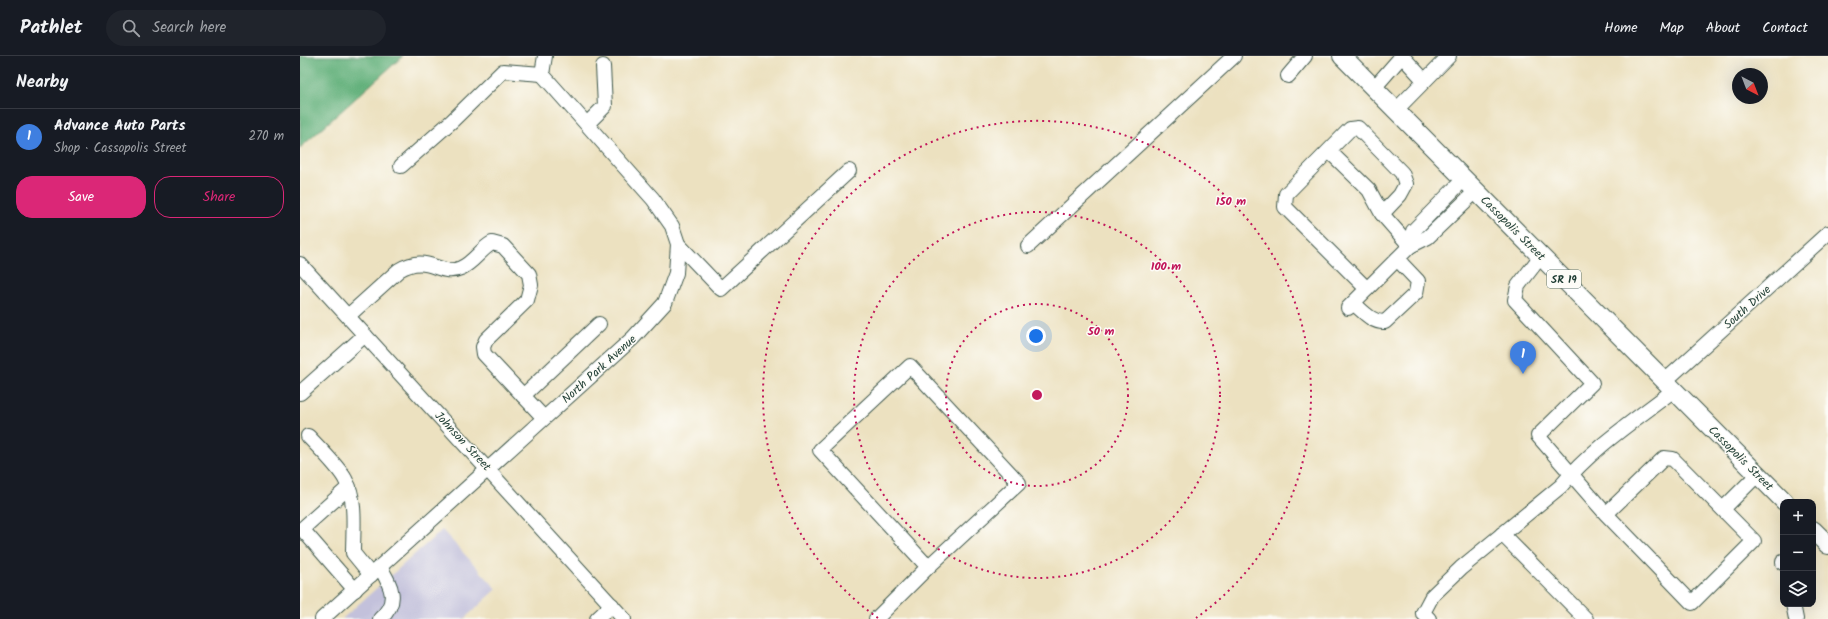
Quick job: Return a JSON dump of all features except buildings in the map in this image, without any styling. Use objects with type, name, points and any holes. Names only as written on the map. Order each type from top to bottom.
[{"type":"main road","name":"Cassopolis Street","points":[[1342,56],[1782,499]]},
{"type":"main road","points":[[1816,533],[1828,545]]},
{"type":"street","points":[[401,166],[452,121],[503,71],[542,74],[545,56]]},
{"type":"street","points":[[1028,246],[1234,56]]},
{"type":"street","points":[[1288,76],[1305,56]]},
{"type":"street","points":[[1374,88],[1401,56],[1424,80]]},
{"type":"street","points":[[1396,110],[1449,56]]},
{"type":"street","points":[[587,124],[605,106],[603,66]]},
{"type":"street","name":"North Park Avenue","points":[[322,619],[633,338],[665,304],[676,273],[678,244],[672,226],[653,199],[542,74]]},
{"type":"street","points":[[1367,289],[1285,207],[1286,194],[1350,129],[1358,128],[1402,173],[1406,184],[1400,195],[1382,214]]},
{"type":"street","points":[[1329,151],[1370,190],[1382,214],[1410,246]]},
{"type":"street","points":[[678,244],[721,289],[849,171]]},
{"type":"street","points":[[1397,259],[1418,281],[1416,293],[1385,322],[1378,323],[1351,305],[1397,259],[1410,246],[1428,237],[1470,185]]},
{"type":"street","name":"South Drive","points":[[1429,619],[1423,613],[1432,596],[1461,568],[1561,486],[1570,475],[1669,386],[1828,233]]},
{"type":"street","points":[[348,316],[399,270],[409,264],[422,262],[447,270],[460,269],[487,246],[492,243],[500,244],[529,274],[531,285],[527,300],[486,340],[483,347],[484,354],[544,418]]},
{"type":"street","points":[[1541,256],[1518,286],[1515,300],[1592,383],[1538,436],[1570,475],[1606,514],[1692,603],[1754,541],[1673,459],[1664,458],[1606,514]]},
{"type":"street","name":"Johnson Street","points":[[300,264],[624,619]]},
{"type":"street","points":[[523,396],[599,324]]},
{"type":"street","points":[[300,393],[365,335]]},
{"type":"street","points":[[876,619],[928,567],[1019,483],[910,366],[820,450],[928,567]]},
{"type":"street","points":[[308,436],[345,478],[349,487],[353,508],[353,553],[376,571],[390,585],[392,592],[391,603],[387,613],[380,619]]},
{"type":"street","points":[[1723,509],[1758,474]]},
{"type":"street","points":[[349,487],[302,529],[355,590]]},
{"type":"street","points":[[1502,534],[1586,619]]},
{"type":"street","points":[[597,619],[612,605]]},
{"type":"street","points":[[1794,607],[1796,619]]},
{"type":"shaded area","points":[[442,530],[497,589],[464,619],[342,619]]},
{"type":"green space","points":[[300,56],[403,56],[300,148]]},
{"type":"place","name":"Advance Auto Parts","points":[[1523,374]]}]
